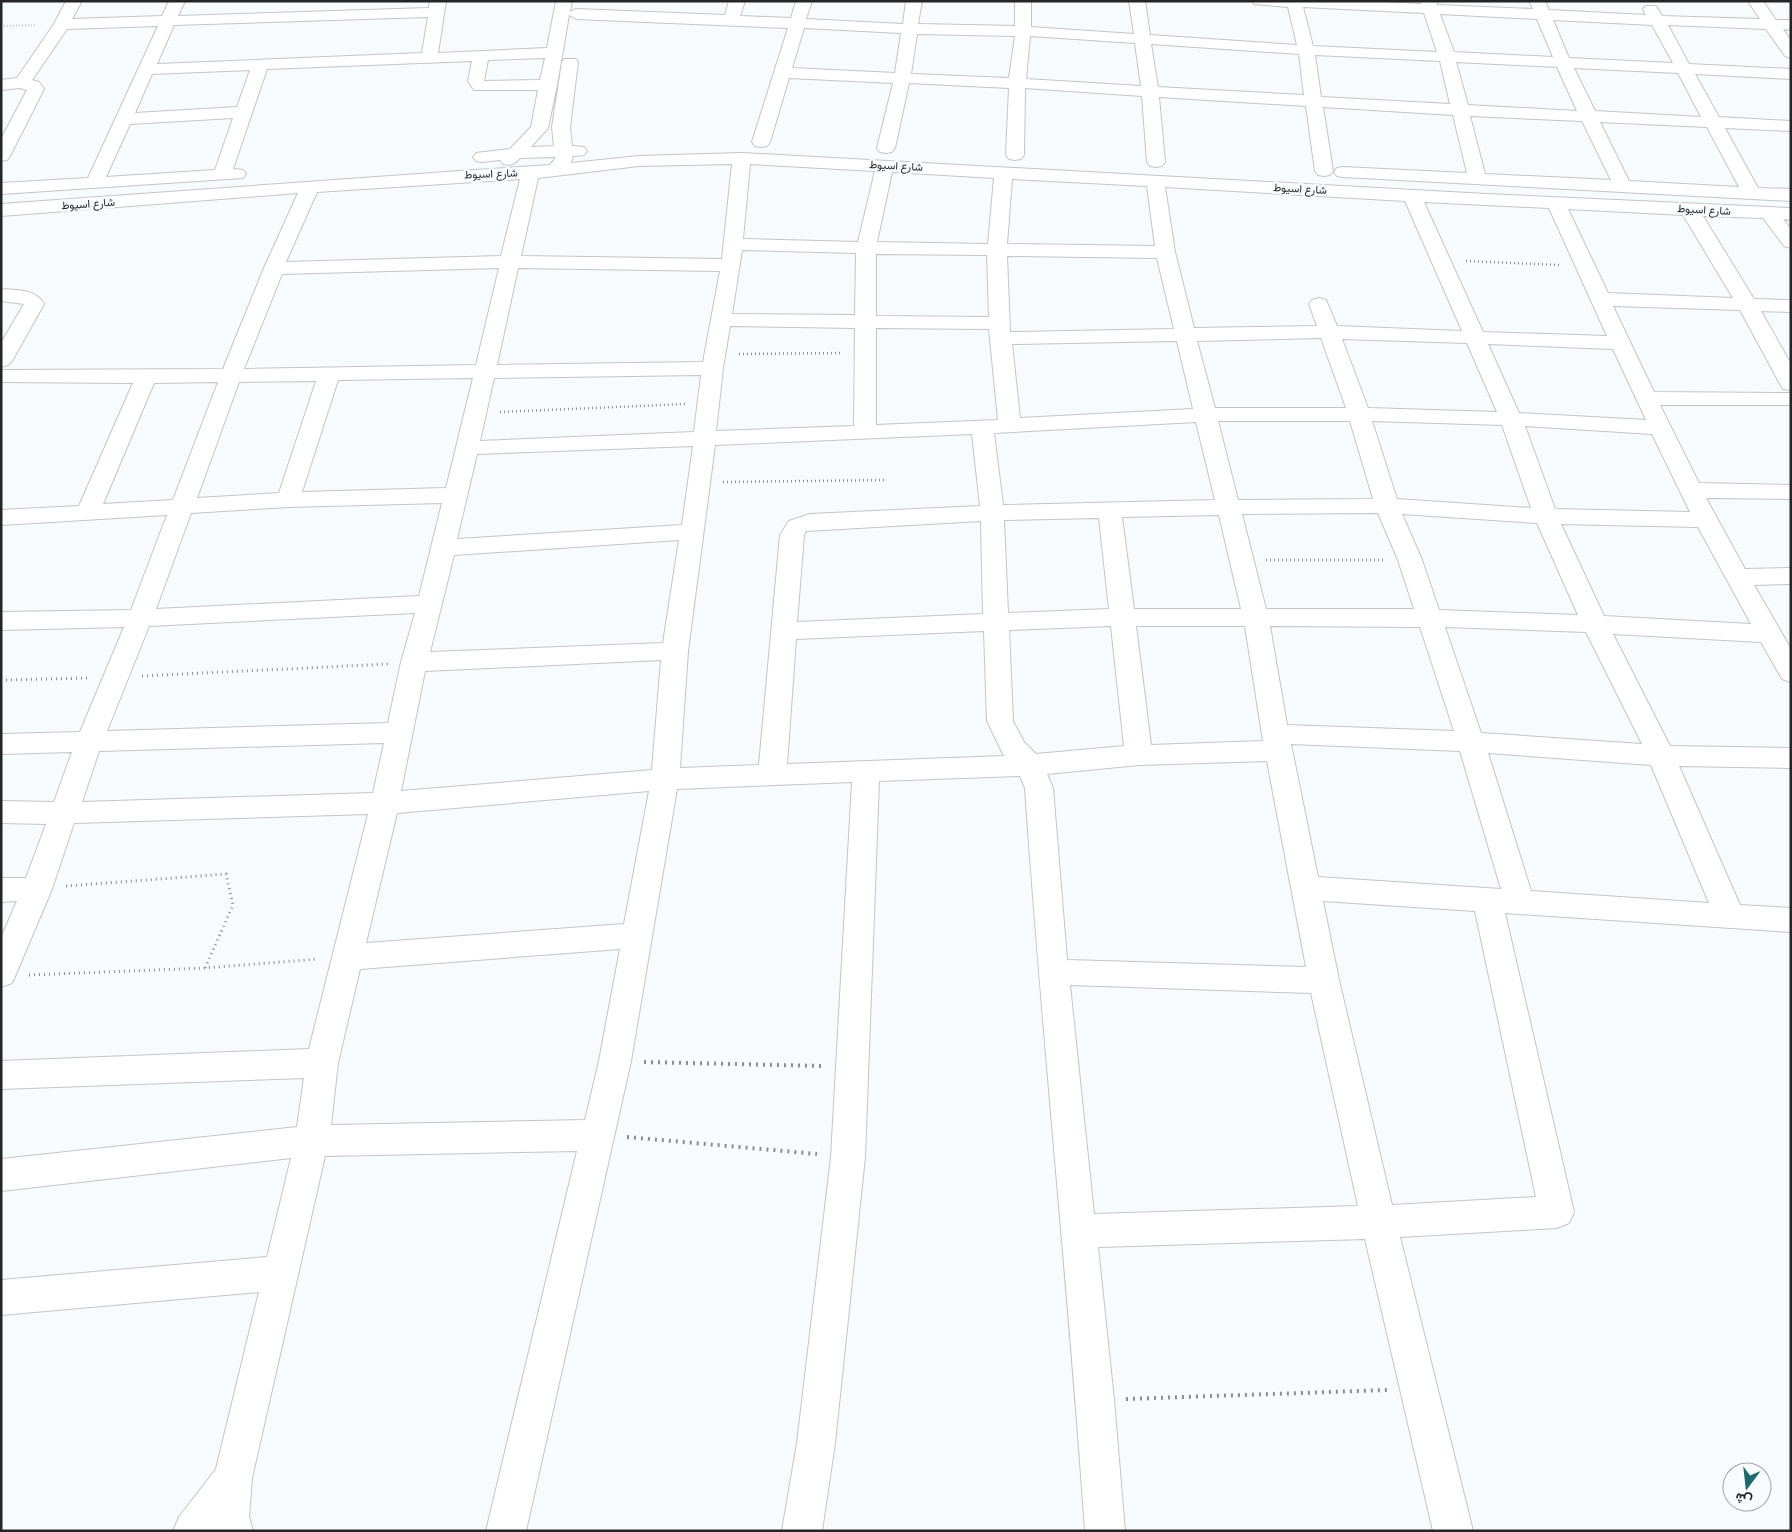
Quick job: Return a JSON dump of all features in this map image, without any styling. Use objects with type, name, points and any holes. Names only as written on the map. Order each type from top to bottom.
[{"type":"street","points":[[22,83],[62,24],[74,1]]},
{"type":"street","points":[[95,182],[177,1]]},
{"type":"street","points":[[233,1531],[229,1516],[233,1478],[312,1141],[322,1063],[386,803],[414,662],[430,604],[485,371],[509,262],[526,167],[540,128],[564,1]]},
{"type":"street","points":[[731,20],[738,1]]},
{"type":"street","points":[[506,1531],[600,1135],[638,935],[665,779],[675,651],[700,483],[703,438],[714,361],[752,150],[782,74],[804,1]]},
{"type":"street","points":[[865,432],[864,321],[866,248],[902,78],[914,1]]},
{"type":"street","points":[[1014,155],[1017,83],[1023,31],[1023,1]]},
{"type":"street","points":[[1138,1],[1150,92],[1164,252],[1243,560],[1256,618],[1277,742],[1324,980],[1452,1531]]},
{"type":"street","points":[[1260,1],[1539,8],[1658,21],[1791,25]]},
{"type":"street","points":[[1647,1],[1752,193]]},
{"type":"street","points":[[1755,1],[1791,52]]},
{"type":"street","points":[[1294,2],[1306,50],[1324,171]]},
{"type":"street","points":[[1429,5],[1447,57],[1478,180]]},
{"type":"street","points":[[62,24],[168,21],[438,7],[429,58]]},
{"type":"street","points":[[526,167],[564,160],[561,127],[578,8],[731,20],[910,29],[1023,31],[1306,50],[1791,74]]},
{"type":"street","points":[[1539,8],[1562,63],[1623,187]]},
{"type":"street","points":[[146,69],[555,52]]},
{"type":"street","points":[[481,55],[476,81],[480,86],[549,85]]},
{"type":"street","points":[[222,175],[260,65]]},
{"type":"street","points":[[782,74],[1017,83],[1313,102],[1791,126]]},
{"type":"street","points":[[1,85],[22,83],[33,85],[36,89],[1,156]]},
{"type":"street","points":[[124,119],[244,112]]},
{"type":"street","points":[[540,128],[561,127]]},
{"type":"street","name":"شارع اسيوط","points":[[1,210],[310,187],[526,167],[639,161],[752,150],[781,143]]},
{"type":"street","name":"شارع اسيوط","points":[[867,147],[886,157],[906,149]]},
{"type":"street","name":"شارع اسيوط","points":[[463,158],[526,167],[562,151],[752,150],[886,157],[1003,172],[1156,167],[1253,186],[1412,196],[1791,214]]},
{"type":"street","points":[[995,154],[1033,156]]},
{"type":"street","points":[[1248,167],[1253,186]]},
{"type":"street","name":"شارع اسيوط","points":[[1305,170],[1791,195]]},
{"type":"street","points":[[1003,172],[997,249],[1000,331],[1010,426]]},
{"type":"street","name":"شارع اسيوط","points":[[1,189],[250,173]]},
{"type":"street","points":[[11,975],[36,889],[89,742],[117,678],[231,376],[274,268],[310,187]]},
{"type":"street","points":[[1412,196],[1511,419],[1546,516],[1595,624],[1660,756],[1730,917]]},
{"type":"street","points":[[1556,203],[1660,428],[1706,520],[1791,673]]},
{"type":"street","points":[[1690,210],[1747,304],[1791,384]]},
{"type":"street","points":[[1769,213],[1791,242]]},
{"type":"street","points":[[274,268],[509,262],[866,248],[1164,252]]},
{"type":"street","points":[[1,295],[24,297],[32,300],[34,304],[1,361]]},
{"type":"street","points":[[1599,299],[1791,306]]},
{"type":"street","points":[[1319,304],[1359,414],[1387,506],[1410,560],[1430,618],[1471,742],[1520,902]]},
{"type":"street","points":[[720,320],[864,321],[1000,331],[1184,334],[1330,332],[1620,343]]},
{"type":"street","points":[[1,376],[329,375],[485,371],[714,361]]},
{"type":"street","points":[[288,500],[329,375]]},
{"type":"street","points":[[88,513],[146,377]]},
{"type":"street","points":[[1646,398],[1791,399]]},
{"type":"street","points":[[467,448],[1010,426],[1206,415],[1359,414],[1511,419],[1660,428]]},
{"type":"street","points":[[982,427],[992,513],[1000,721],[1013,748],[1030,765],[1039,788],[1053,972],[1095,1400],[1105,1531]]},
{"type":"street","points":[[1691,490],[1791,492]]},
{"type":"street","points":[[1,518],[288,500],[455,495]]},
{"type":"street","points":[[772,774],[792,535],[797,526],[810,522],[992,513],[1110,512],[1229,507],[1387,506],[1546,516],[1706,520]]},
{"type":"street","points":[[1110,512],[1139,755]]},
{"type":"street","points":[[443,548],[692,532]]},
{"type":"street","points":[[1739,577],[1791,576]]},
{"type":"street","points":[[1,621],[140,618],[430,604]]},
{"type":"street","points":[[784,631],[1122,617],[1430,618],[1595,624],[1769,634]]},
{"type":"street","points":[[414,662],[675,651]]},
{"type":"street","points":[[1,744],[400,733]]},
{"type":"street","points":[[1,812],[63,813],[386,803],[665,779],[1030,765],[1277,742],[1471,742],[1660,756],[1791,758]]},
{"type":"street","points":[[802,1531],[816,1443],[848,1157],[866,771]]},
{"type":"street","points":[[1306,888],[1791,920]]},
{"type":"street","points":[[1,890],[36,889]]},
{"type":"street","points":[[1078,1231],[1379,1222],[1557,1212],[1487,899]]},
{"type":"street","points":[[349,957],[638,935]]},
{"type":"street","points":[[1053,972],[1324,980]]},
{"type":"street","points":[[1,1075],[322,1063]]},
{"type":"street","points":[[1,1174],[312,1141],[600,1135]]},
{"type":"street","points":[[1,1298],[282,1273]]},
{"type":"street","points":[[193,1531],[233,1478]]},
{"type":"path","points":[[1,26],[62,24]]},
{"type":"path","points":[[1440,260],[1584,266]]},
{"type":"path","points":[[714,361],[864,353]]},
{"type":"path","points":[[474,413],[708,403]]},
{"type":"path","points":[[700,483],[887,480]]},
{"type":"path","points":[[1243,560],[1410,560]]},
{"type":"path","points":[[1,680],[117,678],[414,662]]},
{"type":"path","points":[[36,889],[226,874],[233,905],[206,968]]},
{"type":"path","points":[[11,975],[206,968],[349,957]]},
{"type":"path","points":[[615,1061],[853,1067]]},
{"type":"path","points":[[600,1135],[848,1157]]},
{"type":"path","points":[[1095,1400],[1420,1389]]}]
